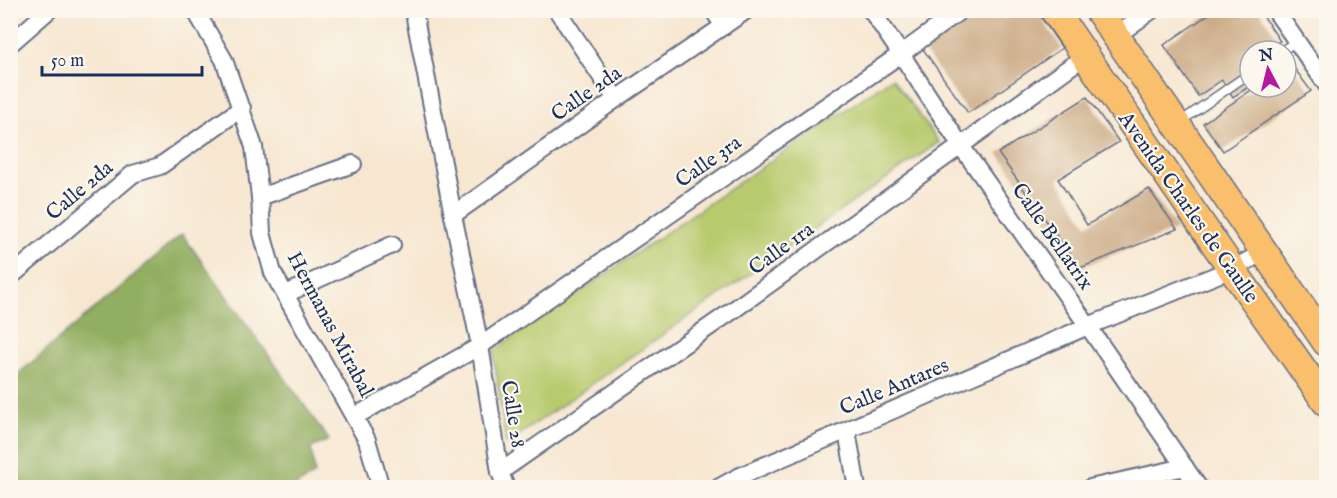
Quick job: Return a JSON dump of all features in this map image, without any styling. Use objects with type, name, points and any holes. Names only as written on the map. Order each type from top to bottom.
[{"type":"main road","name":"Avenida Charles de Gaulle","points":[[1054,10],[1326,402]]},
{"type":"main road","name":"Avenida Charles de Gaulle","points":[[1098,10],[1326,342]]},
{"type":"street","points":[[10,44],[49,10]]},
{"type":"street","name":"Hermanas Mirabal","points":[[195,10],[224,60],[254,147],[262,233],[273,273],[367,440],[381,488]]},
{"type":"street","points":[[415,10],[417,30],[480,346]]},
{"type":"street","points":[[557,10],[616,99]]},
{"type":"street","points":[[713,10],[724,26]]},
{"type":"street","name":"Calle 2da","points":[[453,215],[616,99],[747,10]]},
{"type":"street","name":"Calle 3ra","points":[[354,417],[480,346],[901,54],[960,10]]},
{"type":"street","points":[[1116,36],[1152,10]]},
{"type":"street","points":[[1275,10],[1295,39]]},
{"type":"street","name":"Calle Bellatrix","points":[[876,15],[961,146],[1199,488]]},
{"type":"street","points":[[1298,44],[1326,84]]},
{"type":"street","name":"Calle 1ra","points":[[503,480],[1085,56]]},
{"type":"street","name":"Calle 2da","points":[[10,278],[133,174],[160,166],[242,108]]},
{"type":"street","points":[[260,197],[353,164]]},
{"type":"street","points":[[285,294],[392,245]]},
{"type":"street","name":"Calle Antares","points":[[718,488],[738,477],[1088,326],[1232,269],[1264,252]]},
{"type":"street","name":"Calle 28","points":[[480,346],[503,480]]},
{"type":"street","points":[[847,430],[857,488]]},
{"type":"street","points":[[1090,488],[1185,467]]},
{"type":"lane","points":[[1178,124],[1238,82]]},
{"type":"green space","points":[[892,78],[939,142],[506,444],[493,351]]},
{"type":"green space","points":[[182,234],[329,440],[311,448],[315,474],[293,488],[11,487],[11,380]]},
{"type":"building","points":[[974,10],[1036,10],[1062,48],[968,113],[923,49]]},
{"type":"building","points":[[1215,10],[1259,10],[1279,39],[1238,39],[1238,94],[1233,97],[1222,80],[1198,96],[1164,45]]},
{"type":"building","points":[[1298,73],[1311,91],[1223,151],[1203,123],[1238,99],[1298,99]]},
{"type":"building","points":[[1087,97],[1119,142],[1058,179],[1087,225],[1149,189],[1177,229],[1080,268],[998,153]]}]
